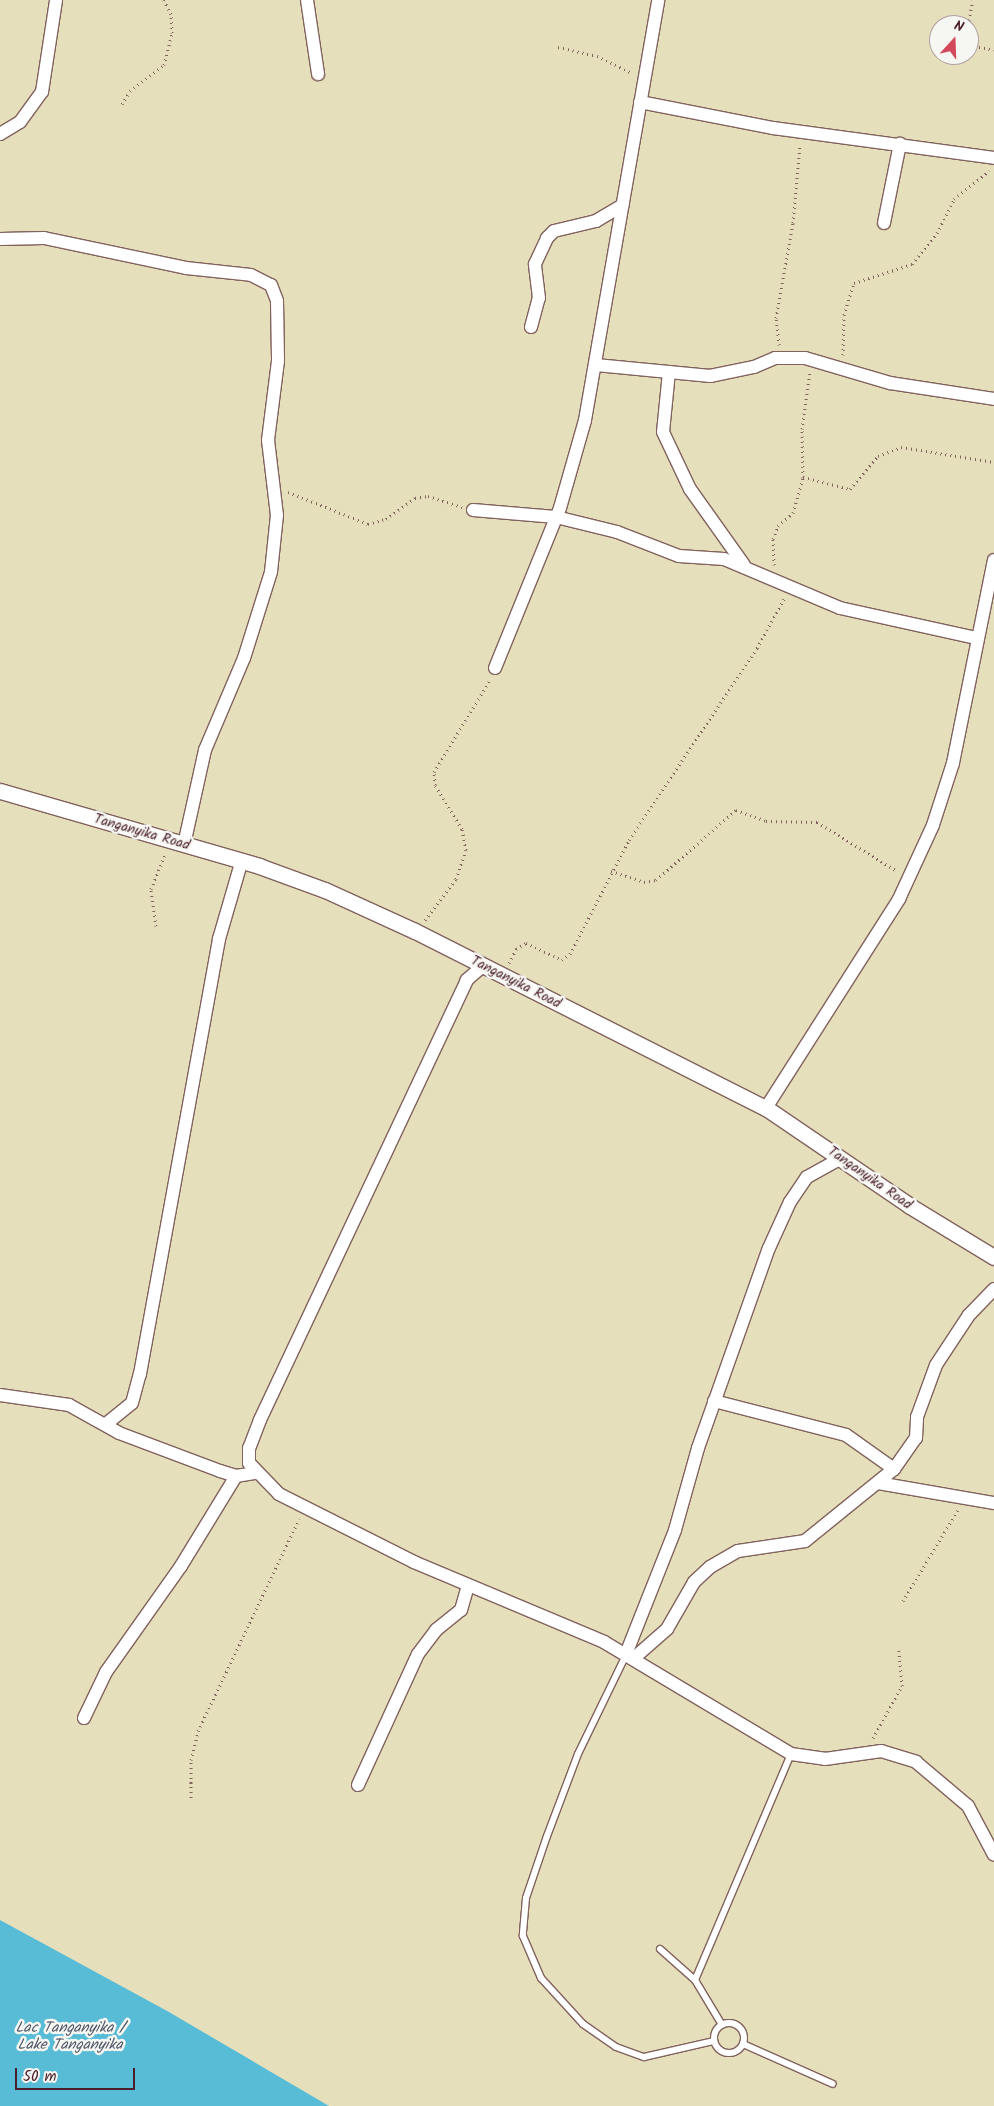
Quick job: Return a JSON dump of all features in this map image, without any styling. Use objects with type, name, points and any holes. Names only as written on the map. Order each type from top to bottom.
[{"type":"street","points":[[0,134],[20,122],[42,92],[56,0]]},
{"type":"street","points":[[307,0],[318,74]]},
{"type":"street","points":[[495,668],[556,518],[583,428],[596,365],[658,0]]},
{"type":"street","points":[[640,102],[801,131],[994,158]]},
{"type":"street","points":[[884,223],[900,144]]},
{"type":"street","points":[[531,327],[538,298],[536,264],[547,238],[554,231],[596,221],[623,205]]},
{"type":"street","points":[[0,239],[44,238],[186,268],[251,275],[271,285],[279,325],[268,440],[277,515],[271,572],[244,658],[204,750],[179,843]]},
{"type":"street","points":[[596,365],[718,375],[783,358],[813,360],[925,390],[994,399]]},
{"type":"street","points":[[669,372],[663,432],[690,489],[744,565]]},
{"type":"street","points":[[473,510],[556,518],[617,532],[679,556],[744,565],[789,589],[840,608],[978,638]]},
{"type":"street","points":[[766,1108],[910,879],[953,763],[994,560]]},
{"type":"street","name":"Tanganyika Road","points":[[0,791],[242,860],[325,890],[415,931],[766,1108],[994,1257]]},
{"type":"street","points":[[106,1424],[132,1403],[140,1374],[219,939],[242,860]]},
{"type":"street","points":[[484,965],[468,980],[260,1420],[249,1448],[249,1463],[279,1494],[468,1585],[630,1656],[791,1754],[818,1759],[881,1751],[904,1756],[968,1806],[994,1855]]},
{"type":"street","points":[[630,1656],[675,1530],[714,1401],[790,1202],[807,1177],[841,1158]]},
{"type":"street","points":[[630,1656],[666,1629],[694,1582],[710,1567],[738,1551],[804,1540],[894,1469],[916,1438],[916,1417],[936,1365],[969,1315],[994,1289]]},
{"type":"street","points":[[0,1395],[69,1405],[106,1424],[119,1433],[236,1476],[256,1472]]},
{"type":"street","points":[[714,1401],[846,1435],[894,1469]]},
{"type":"street","points":[[84,1718],[106,1672],[181,1566],[236,1476]]},
{"type":"street","points":[[878,1483],[963,1500],[994,1503]]},
{"type":"street","points":[[358,1785],[418,1654],[436,1630],[461,1610],[468,1585]]},
{"type":"lane","points":[[630,1656],[582,1746],[547,1836],[526,1898],[523,1936],[541,1978],[583,2024],[616,2047],[644,2057],[714,2041],[731,2053],[743,2044]]},
{"type":"lane","points":[[695,1980],[791,1754]]},
{"type":"lane","points":[[660,1949],[695,1980],[722,2025]]},
{"type":"lane","points":[[714,2041],[722,2025]]},
{"type":"lane","points":[[722,2025],[739,2027],[743,2044]]},
{"type":"lane","points":[[743,2044],[833,2084]]},
{"type":"path","points":[[122,104],[130,91],[164,65],[172,33],[171,14],[164,0]]},
{"type":"path","points":[[970,15],[972,0]]},
{"type":"path","points":[[558,47],[597,56],[644,78]]},
{"type":"path","points":[[979,47],[994,50]]},
{"type":"path","points":[[783,358],[776,318],[796,198],[801,131]]},
{"type":"path","points":[[844,368],[844,315],[854,283],[912,264],[938,233],[954,199],[994,169]]},
{"type":"path","points":[[775,581],[773,539],[778,526],[793,513],[803,477],[803,406],[813,360]]},
{"type":"path","points":[[803,477],[850,489],[878,456],[901,448],[994,462]]},
{"type":"path","points":[[272,483],[360,523],[377,524],[421,496],[473,510]]},
{"type":"path","points":[[508,978],[509,959],[521,945],[566,959],[611,871],[761,640],[789,589]]},
{"type":"path","points":[[415,931],[456,879],[466,850],[462,829],[435,785],[434,772],[480,702],[495,668]]},
{"type":"path","points":[[611,871],[644,882],[656,880],[736,810],[766,821],[818,822],[910,879]]},
{"type":"path","points":[[156,926],[151,913],[152,883],[158,864],[179,843]]},
{"type":"path","points":[[903,1601],[963,1500]]},
{"type":"path","points":[[191,1798],[191,1760],[198,1731],[304,1507]]},
{"type":"path","points":[[870,1740],[885,1722],[902,1686],[899,1648]]},
{"type":"water","name":"Lac Tanganyika / Lake Tanganyika","points":[[0,1920],[169,2012],[329,2106],[0,2106]]}]
